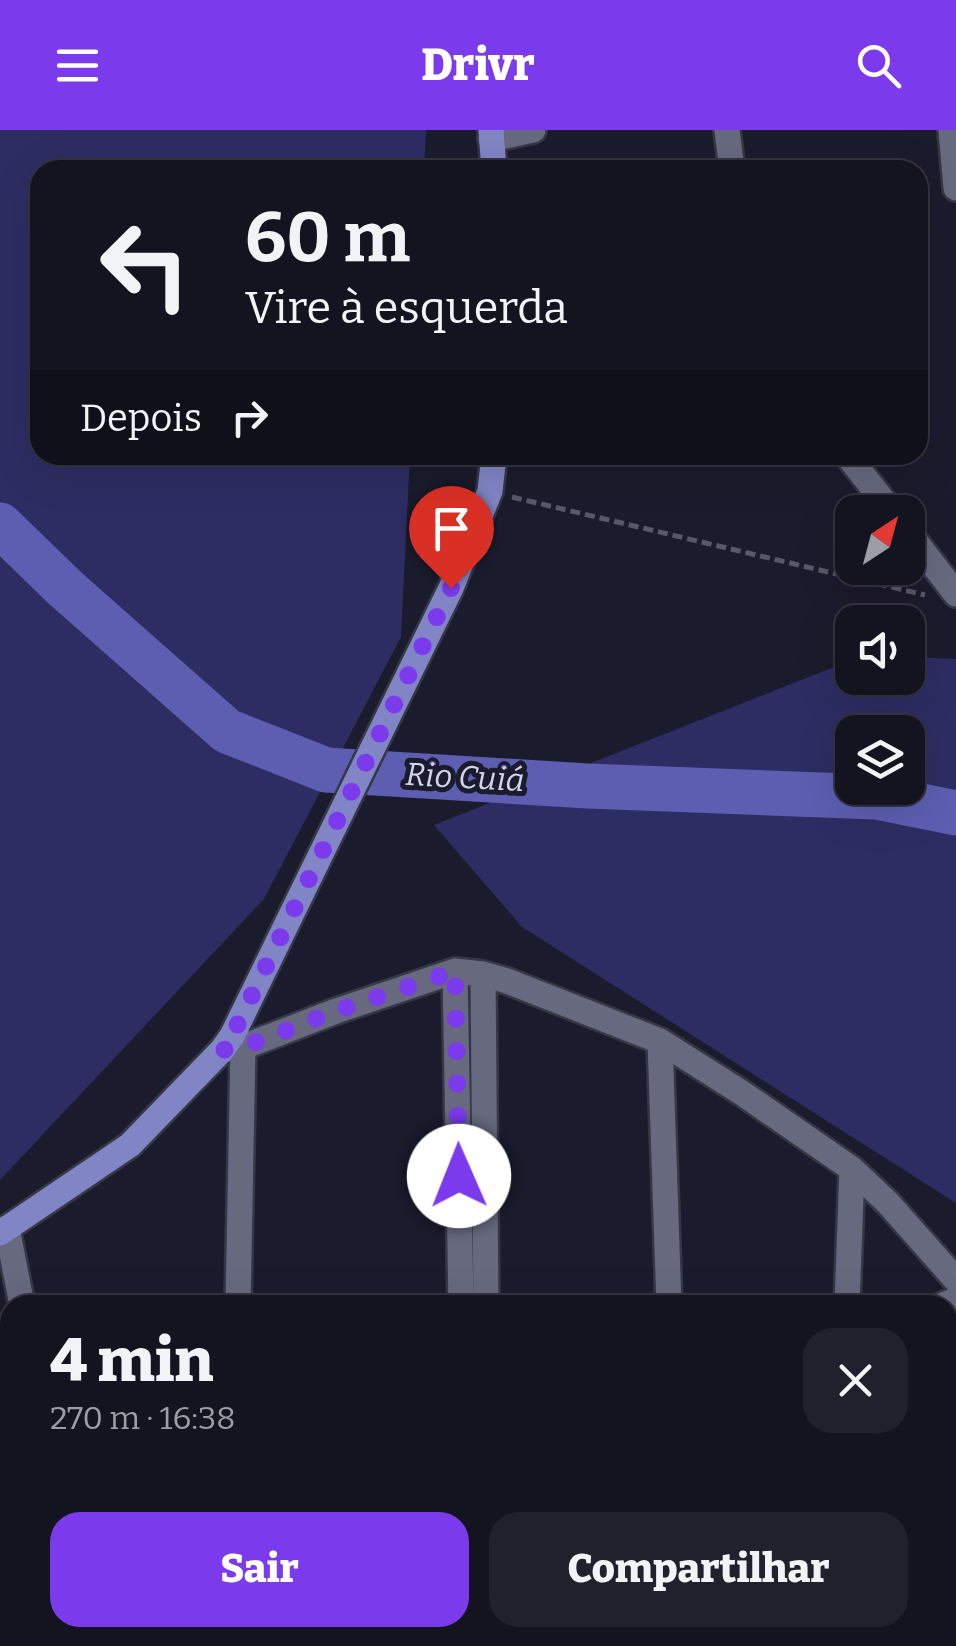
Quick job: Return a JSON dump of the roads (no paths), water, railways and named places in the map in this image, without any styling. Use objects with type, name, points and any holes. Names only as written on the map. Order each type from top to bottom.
[{"type":"main road","points":[[491,135],[493,160]]},
{"type":"main road","points":[[4,1230],[130,1144],[233,1048],[232,1036],[451,588],[490,492],[493,465]]},
{"type":"street","points":[[491,135],[533,130]]},
{"type":"street","points":[[727,130],[731,160]]},
{"type":"street","points":[[953,141],[956,188]]},
{"type":"street","points":[[855,465],[879,495]]},
{"type":"street","points":[[925,561],[946,596]]},
{"type":"street","points":[[455,971],[461,1295]]},
{"type":"street","points":[[238,1295],[233,1048],[455,971],[507,981],[660,1041],[852,1169],[888,1203],[956,1280]]},
{"type":"street","points":[[483,974],[486,1295]]},
{"type":"street","points":[[660,1041],[669,1295]]},
{"type":"street","points":[[847,1295],[852,1169]]},
{"type":"street","points":[[4,1230],[20,1295]]},
{"type":"waterway","name":"Rio Cuiá","points":[[0,525],[227,731],[326,770],[588,786],[876,797],[956,813]]}]
